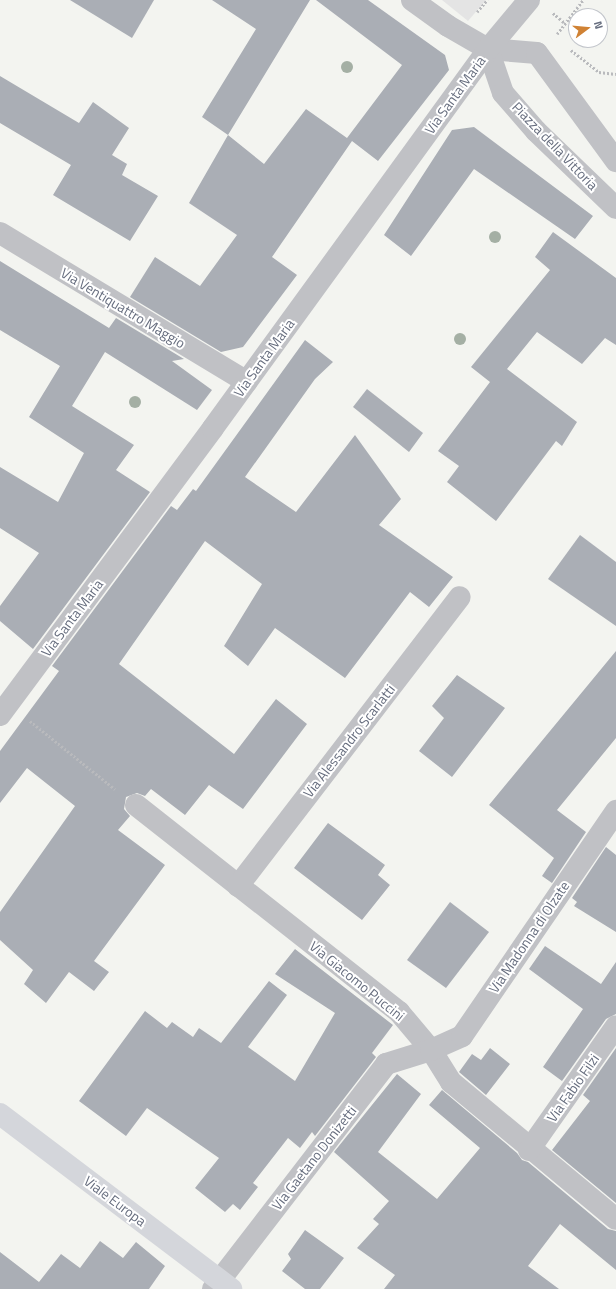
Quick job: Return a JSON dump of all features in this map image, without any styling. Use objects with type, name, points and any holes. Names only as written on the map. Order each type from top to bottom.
[{"type":"street","points":[[412,0],[448,26],[488,49],[537,53],[616,161]]},
{"type":"street","name":"Via Santa Maria","points":[[4,710],[247,382],[488,49],[529,0]]},
{"type":"street","name":"Piazza della Vittoria","points":[[488,49],[503,94],[536,131],[616,208]]},
{"type":"street","name":"Via Ventiquattro Maggio","points":[[0,234],[247,382]]},
{"type":"street","name":"Via Alessandro Scarlatti","points":[[238,886],[460,597]]},
{"type":"street","name":"Via Giacomo Puccini","points":[[136,805],[399,1012],[431,1050],[451,1082],[529,1150],[616,1220]]},
{"type":"street","name":"Via Madonna di Olzate","points":[[431,1050],[462,1036],[616,811]]},
{"type":"street","name":"Via Fabio Filzi","points":[[529,1150],[616,1026]]},
{"type":"street","name":"Via Gaetano Donizetti","points":[[221,1286],[386,1064],[431,1050]]},
{"type":"street","name":"Viale Europa","points":[[0,1114],[221,1286]]},
{"type":"path","points":[[565,23],[583,0]]},
{"type":"path","points":[[569,48],[599,72],[616,74]]},
{"type":"path","points":[[4,710],[136,805]]},
{"type":"shaded area","points":[[442,0],[486,0],[468,21]]},
{"type":"building","points":[[70,0],[154,0],[132,38]]},
{"type":"building","points":[[212,0],[310,0],[228,135],[202,117],[256,29]]},
{"type":"building","points":[[316,0],[368,0],[445,55],[449,70],[378,161],[352,141],[272,257],[297,275],[243,347],[221,352],[130,297],[155,257],[200,286],[237,235],[189,203],[228,135],[264,164],[306,109],[347,138],[402,65]]},
{"type":"building","points":[[0,76],[79,123],[93,102],[129,128],[112,155],[127,164],[122,175],[158,196],[130,241],[53,195],[71,165],[0,123]]},
{"type":"building","points":[[474,127],[593,216],[575,239],[474,169],[411,256],[384,235],[452,130]]},
{"type":"building","points":[[553,232],[616,278],[616,345],[605,338],[582,364],[537,332],[507,369],[577,422],[562,446],[556,441],[496,521],[447,482],[459,466],[438,451],[490,382],[471,367],[550,270],[535,257]]},
{"type":"building","points":[[0,261],[109,328],[116,318],[184,359],[172,361],[212,390],[197,410],[105,352],[72,406],[134,445],[116,470],[150,492],[33,649],[0,621],[0,606],[39,553],[0,528],[0,467],[58,502],[84,453],[29,417],[60,366],[0,330]]},
{"type":"building","points":[[305,340],[333,362],[315,379],[245,477],[296,512],[355,435],[401,499],[379,525],[453,577],[429,607],[410,592],[345,678],[275,628],[248,666],[224,646],[262,584],[205,541],[119,664],[234,754],[276,699],[307,724],[243,809],[209,785],[185,815],[151,789],[145,796],[137,793],[126,797],[124,809],[130,816],[118,830],[165,865],[94,961],[109,972],[94,991],[69,972],[46,1003],[24,984],[33,970],[0,940],[0,912],[75,806],[27,768],[0,803],[0,751],[59,671],[52,666],[171,506],[177,510],[193,489],[196,491]]},
{"type":"building","points":[[367,389],[423,433],[409,452],[353,407]]},
{"type":"building","points":[[580,535],[616,562],[616,626],[548,579]]},
{"type":"building","points":[[616,651],[616,738],[557,810],[586,832],[552,883],[542,876],[554,858],[489,805]]},
{"type":"building","points":[[457,675],[505,708],[452,777],[419,751],[444,718],[432,706]]},
{"type":"building","points":[[328,823],[385,865],[378,875],[390,885],[362,920],[294,868]]},
{"type":"building","points":[[606,847],[616,855],[616,932],[574,906],[577,902],[572,898]]},
{"type":"building","points":[[450,902],[489,932],[446,988],[407,960]]},
{"type":"building","points":[[545,946],[601,984],[616,962],[616,1014],[606,1019],[562,1081],[543,1067],[583,1009],[529,969]]},
{"type":"building","points":[[295,949],[393,1025],[372,1053],[376,1057],[315,1136],[312,1132],[300,1148],[288,1138],[253,1183],[258,1187],[240,1210],[233,1204],[225,1212],[195,1188],[219,1158],[147,1108],[126,1136],[79,1101],[145,1011],[167,1028],[172,1022],[193,1037],[199,1028],[221,1043],[269,981],[287,995],[248,1047],[295,1081],[335,1013],[275,974]]},
{"type":"building","points":[[490,1048],[510,1064],[486,1095],[459,1072],[472,1054],[481,1060]]},
{"type":"building","points":[[616,1048],[616,1203],[552,1150],[590,1101],[583,1095]]},
{"type":"building","points":[[397,1074],[421,1094],[378,1152],[437,1199],[480,1148],[429,1105],[442,1090],[517,1153],[522,1160],[528,1162],[608,1229],[616,1231],[616,1270],[560,1224],[528,1266],[559,1289],[384,1289],[395,1275],[357,1248],[379,1224],[373,1219],[389,1201],[334,1152]]},
{"type":"building","points":[[305,1230],[344,1258],[320,1289],[305,1289],[282,1271],[291,1259],[288,1254]]},
{"type":"building","points":[[100,1241],[123,1258],[136,1242],[165,1266],[149,1289],[0,1289],[0,1252],[39,1282],[61,1254],[80,1268]]}]
